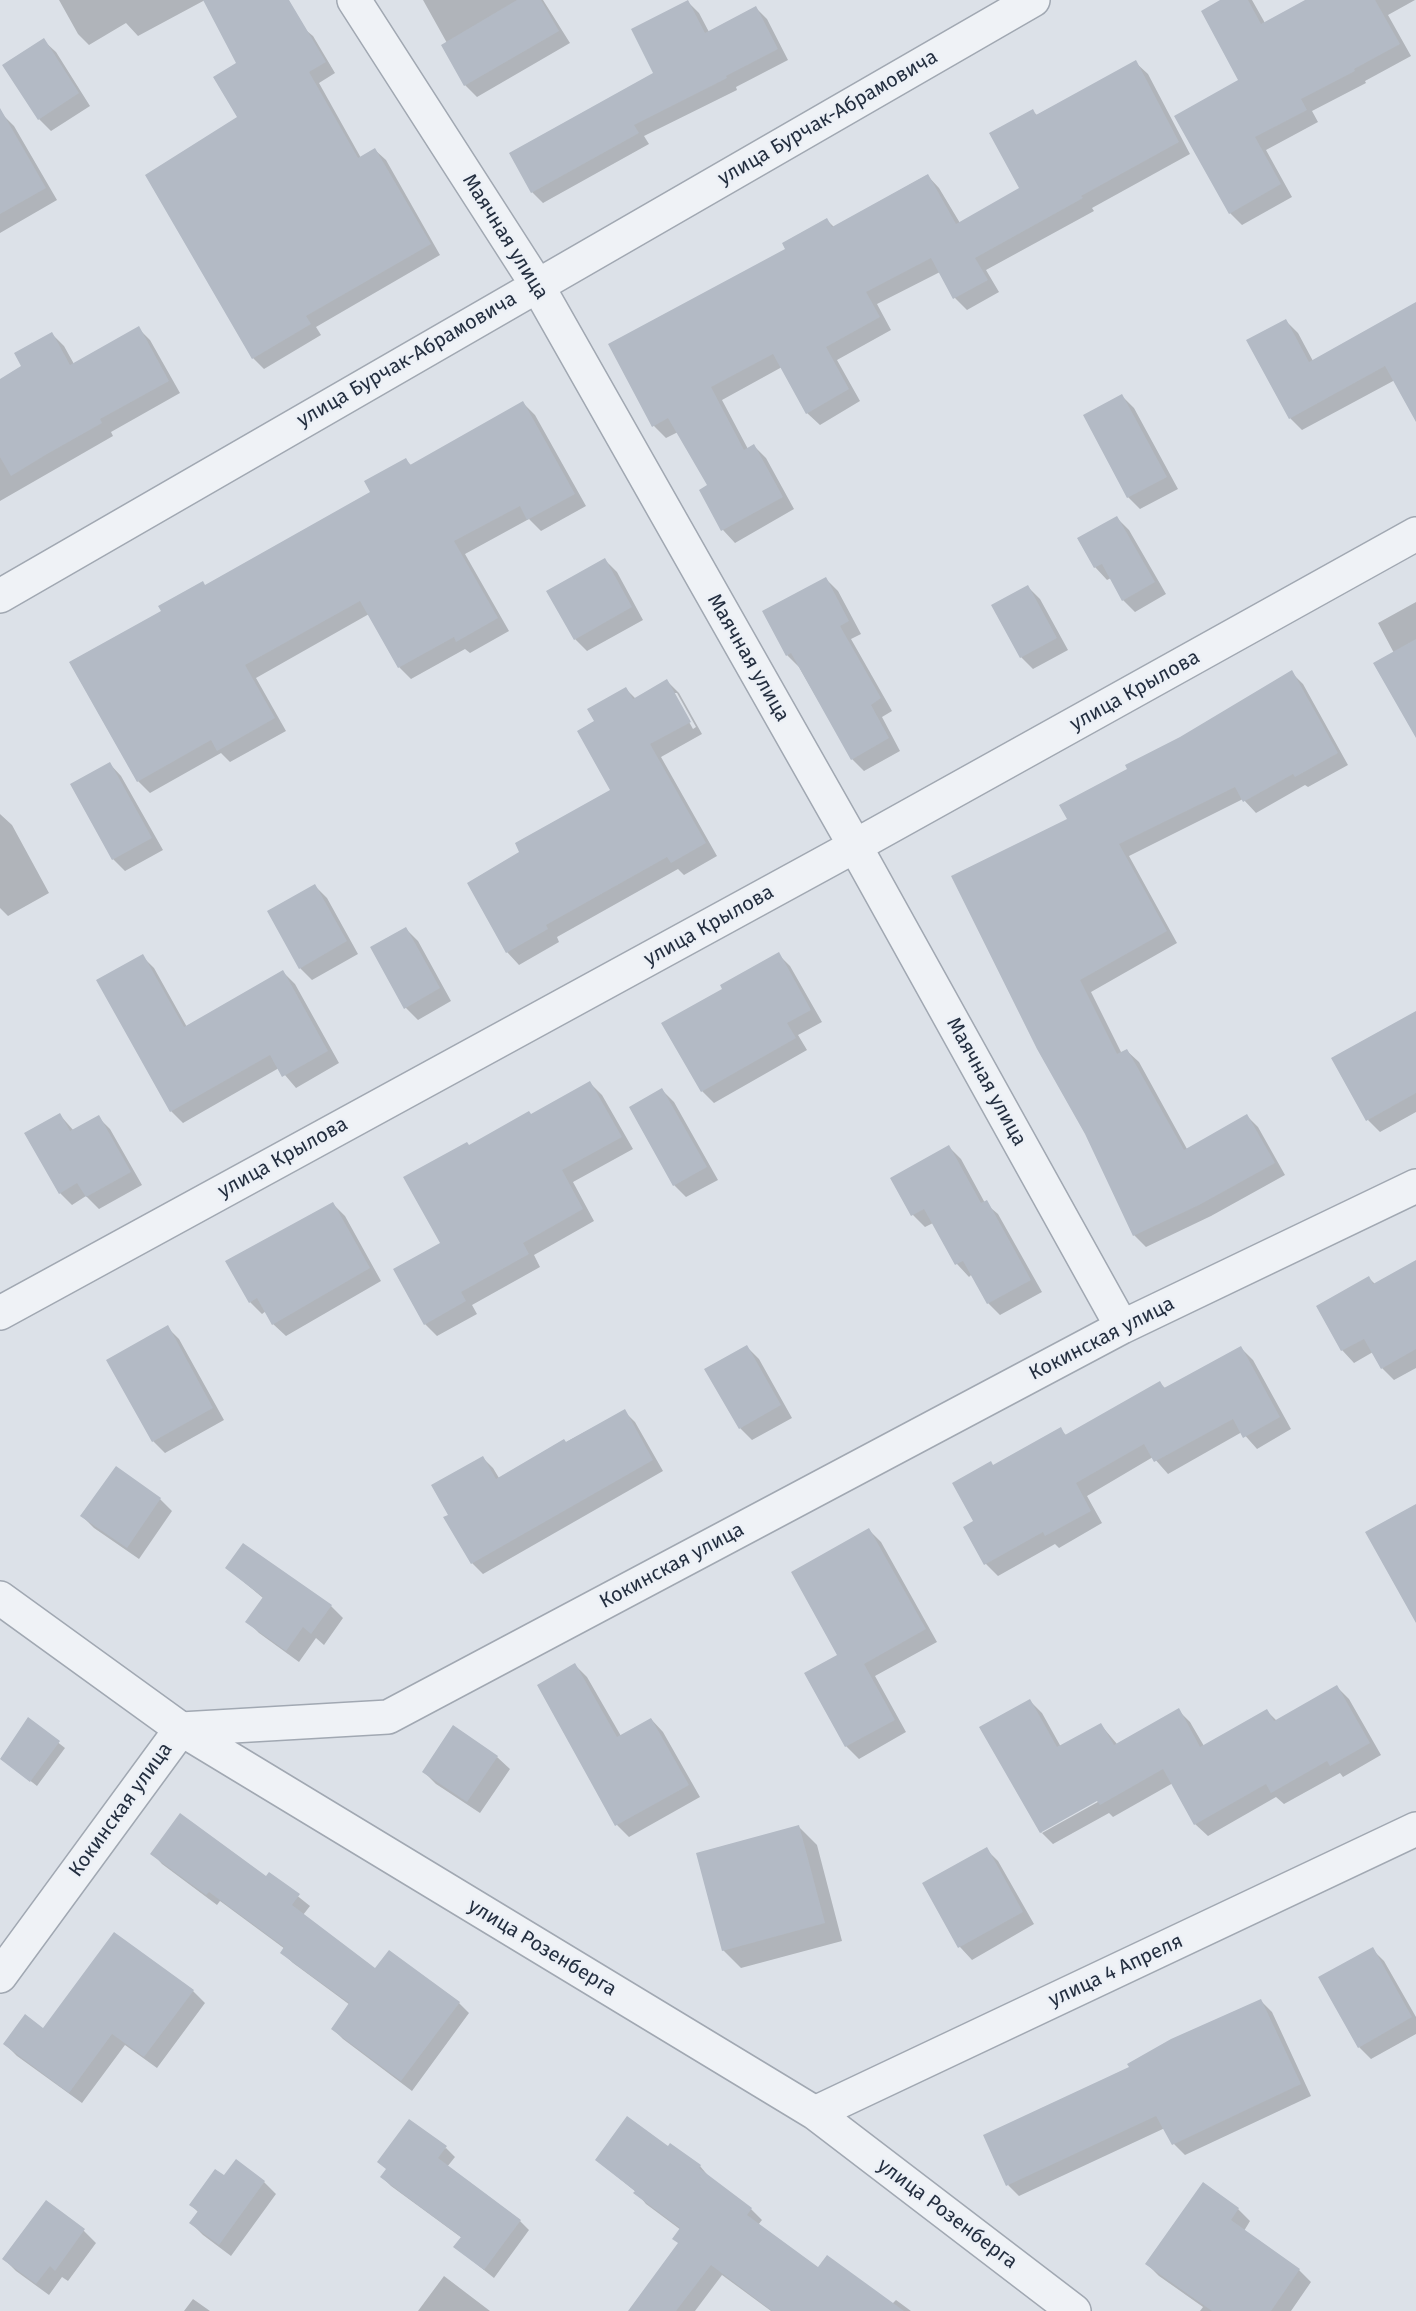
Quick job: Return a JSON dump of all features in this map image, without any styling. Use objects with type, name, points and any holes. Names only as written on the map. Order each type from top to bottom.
[{"type":"street","name":"Маячная улица","points":[[354,0],[537,285],[855,846],[1122,1328]]},
{"type":"street","name":"улица Бурчак-Абрамовича","points":[[0,596],[1032,0]]},
{"type":"street","name":"улица Крылова","points":[[0,1312],[855,846],[1416,534]]},
{"type":"street","name":"Кокинская улица","points":[[0,1976],[181,1729],[388,1717],[1122,1328],[1416,1186]]},
{"type":"street","name":"улица Розенберга","points":[[0,1598],[181,1729],[815,2113],[1074,2311]]},
{"type":"street","name":"улица 4 Апреля","points":[[815,2113],[1416,1829]]},
{"type":"building","points":[[203,0],[289,0],[326,62],[309,72],[358,158],[375,148],[431,244],[306,316],[311,324],[252,359],[145,175],[237,117],[213,77],[236,63]]},
{"type":"building","points":[[517,0],[541,0],[559,31],[464,86],[441,45]]},
{"type":"building","points":[[688,0],[705,33],[756,6],[778,49],[726,76],[727,78],[634,125],[639,133],[531,193],[509,153],[653,73],[631,29]]},
{"type":"building","points":[[1220,0],[1248,0],[1261,24],[1305,0],[1375,0],[1400,44],[1301,99],[1307,110],[1255,137],[1281,184],[1229,214],[1174,116],[1238,80],[1201,11]]},
{"type":"building","points":[[44,38],[79,93],[38,120],[2,65]]},
{"type":"building","points":[[1136,60],[1179,142],[975,258],[988,280],[953,299],[931,258],[866,292],[880,317],[826,347],[849,389],[806,414],[773,354],[711,387],[744,450],[754,444],[783,497],[721,531],[699,490],[707,485],[668,418],[652,427],[608,344],[785,249],[782,243],[827,218],[832,227],[928,174],[956,224],[1019,188],[989,133],[1033,109],[1036,115]]},
{"type":"building","points":[[0,108],[46,188],[0,214]]},
{"type":"building","points":[[1416,302],[1416,422],[1385,366],[1289,419],[1246,340],[1286,319],[1309,362]]},
{"type":"building","points":[[139,326],[169,381],[100,419],[102,423],[11,476],[0,457],[0,379],[21,366],[14,353],[52,332],[70,365]]},
{"type":"building","points":[[1122,394],[1167,477],[1127,498],[1083,415]]},
{"type":"building","points":[[523,401],[575,494],[527,520],[520,506],[454,541],[498,618],[456,642],[454,637],[398,668],[360,601],[245,665],[275,718],[217,751],[211,740],[137,782],[69,662],[161,611],[158,606],[203,581],[205,585],[370,492],[364,481],[406,458],[410,465]]},
{"type":"building","points":[[1117,516],[1155,582],[1122,601],[1102,564],[1094,568],[1077,538]]},
{"type":"building","points":[[605,558],[632,607],[574,640],[546,591]]},
{"type":"building","points":[[826,577],[849,621],[840,626],[881,698],[871,705],[889,738],[851,760],[791,653],[786,656],[762,611]]},
{"type":"building","points":[[1028,585],[1057,638],[1020,658],[991,605]]},
{"type":"building","points":[[1416,639],[1416,738],[1373,663]]},
{"type":"building","points":[[1292,670],[1338,753],[1295,777],[1293,774],[1243,802],[1235,787],[1119,844],[1167,931],[1080,980],[1117,1054],[1127,1049],[1184,1150],[1247,1114],[1275,1163],[1199,1205],[1133,1236],[1085,1134],[1037,1049],[951,876],[1067,819],[1059,805],[1127,769],[1125,765],[1180,737]]},
{"type":"building","points":[[667,679],[691,722],[650,744],[706,843],[671,863],[667,857],[546,925],[548,929],[506,953],[467,883],[519,852],[515,843],[610,790],[577,731],[594,721],[587,709],[626,687],[633,699]]},
{"type":"building","points":[[110,762],[152,838],[112,860],[70,784]]},
{"type":"building","points":[[315,884],[347,941],[299,969],[267,911]]},
{"type":"building","points":[[406,927],[440,988],[404,1009],[370,947]]},
{"type":"building","points":[[779,952],[811,1010],[787,1023],[796,1038],[701,1092],[661,1023],[722,989],[720,985]]},
{"type":"building","points":[[143,954],[184,1027],[283,970],[328,1051],[282,1077],[270,1055],[170,1112],[96,980]]},
{"type":"building","points":[[1416,1011],[1416,1093],[1366,1121],[1331,1058]]},
{"type":"building","points":[[590,1081],[622,1137],[562,1170],[583,1209],[523,1243],[529,1254],[461,1292],[466,1301],[424,1325],[393,1269],[440,1243],[403,1177],[467,1142],[469,1145],[529,1111],[531,1114]]},
{"type":"building","points":[[662,1088],[707,1167],[673,1186],[629,1107]]},
{"type":"building","points":[[60,1113],[70,1131],[99,1115],[131,1172],[86,1197],[77,1183],[59,1194],[24,1133]]},
{"type":"building","points":[[949,1145],[981,1203],[987,1200],[1031,1280],[987,1304],[963,1261],[955,1265],[924,1209],[911,1216],[890,1178]]},
{"type":"building","points":[[333,1202],[370,1268],[272,1325],[257,1298],[249,1303],[225,1261]]},
{"type":"building","points":[[1416,1260],[1416,1349],[1381,1369],[1364,1339],[1341,1351],[1316,1306],[1369,1276],[1373,1284]]},
{"type":"building","points":[[168,1325],[213,1408],[152,1442],[106,1360]]},
{"type":"building","points":[[747,1345],[781,1405],[739,1429],[704,1369]]},
{"type":"building","points":[[1241,1346],[1280,1417],[1243,1438],[1233,1419],[1154,1462],[1144,1444],[1076,1483],[1091,1511],[1045,1536],[1043,1532],[984,1565],[963,1527],[973,1521],[952,1483],[991,1461],[993,1465],[1061,1427],[1065,1435],[1160,1381],[1164,1388]]},
{"type":"building","points":[[625,1409],[653,1460],[471,1564],[443,1517],[448,1515],[431,1485],[483,1456],[496,1479],[564,1439],[566,1442]]},
{"type":"building","points":[[116,1466],[161,1498],[127,1548],[80,1516]]},
{"type":"building","points":[[1416,1504],[1416,1623],[1365,1532]]},
{"type":"building","points":[[869,1528],[926,1629],[864,1664],[895,1720],[845,1747],[804,1673],[837,1655],[791,1572]]},
{"type":"building","points":[[243,1543],[332,1605],[311,1634],[303,1627],[286,1651],[245,1622],[263,1597],[225,1568]]},
{"type":"building","points":[[575,1663],[617,1737],[651,1718],[689,1785],[615,1826],[537,1685]]},
{"type":"building","points":[[1337,1685],[1370,1743],[1330,1766],[1327,1761],[1271,1793],[1266,1784],[1194,1825],[1163,1769],[1100,1805],[1097,1801],[1040,1833],[979,1727],[1030,1699],[1057,1747],[1101,1723],[1114,1745],[1179,1708],[1200,1747],[1267,1709],[1274,1721]]},
{"type":"building","points":[[28,1717],[60,1741],[30,1782],[0,1759]]},
{"type":"building","points":[[453,1725],[498,1756],[467,1802],[422,1772]]},
{"type":"building","points":[[180,1813],[266,1876],[269,1872],[300,1894],[292,1905],[375,1968],[389,1950],[460,2002],[401,2081],[331,2029],[349,2003],[280,1953],[284,1947],[209,1892],[206,1895],[150,1854]]},
{"type":"building","points":[[799,1825],[825,1923],[722,1951],[696,1853]]},
{"type":"building","points":[[987,1847],[1023,1912],[958,1948],[922,1883]]},
{"type":"building","points":[[114,1932],[194,1990],[144,2057],[112,2034],[69,2093],[3,2044],[25,2014],[43,2028]]},
{"type":"building","points":[[1373,1947],[1412,2017],[1358,2048],[1318,1977]]},
{"type":"building","points":[[1261,1999],[1301,2084],[1172,2145],[1156,2116],[1006,2186],[983,2135],[1129,2067],[1127,2064],[1171,2039]]},
{"type":"building","points":[[627,2116],[668,2146],[670,2143],[701,2165],[699,2168],[752,2208],[747,2215],[818,2267],[827,2255],[904,2311],[772,2311],[711,2265],[676,2311],[628,2311],[678,2243],[672,2239],[680,2228],[633,2193],[635,2191],[595,2160]]},
{"type":"building","points":[[409,2119],[447,2146],[438,2158],[521,2220],[484,2270],[453,2247],[461,2237],[380,2177],[386,2169],[377,2162]]},
{"type":"building","points":[[236,2159],[265,2181],[219,2245],[189,2223],[198,2211],[189,2205],[215,2169],[224,2175]]},
{"type":"building","points":[[1203,2182],[1239,2208],[1231,2220],[1300,2269],[1271,2311],[1212,2311],[1145,2264]]},
{"type":"building","points":[[46,2200],[85,2229],[55,2271],[50,2266],[36,2284],[2,2259]]}]
